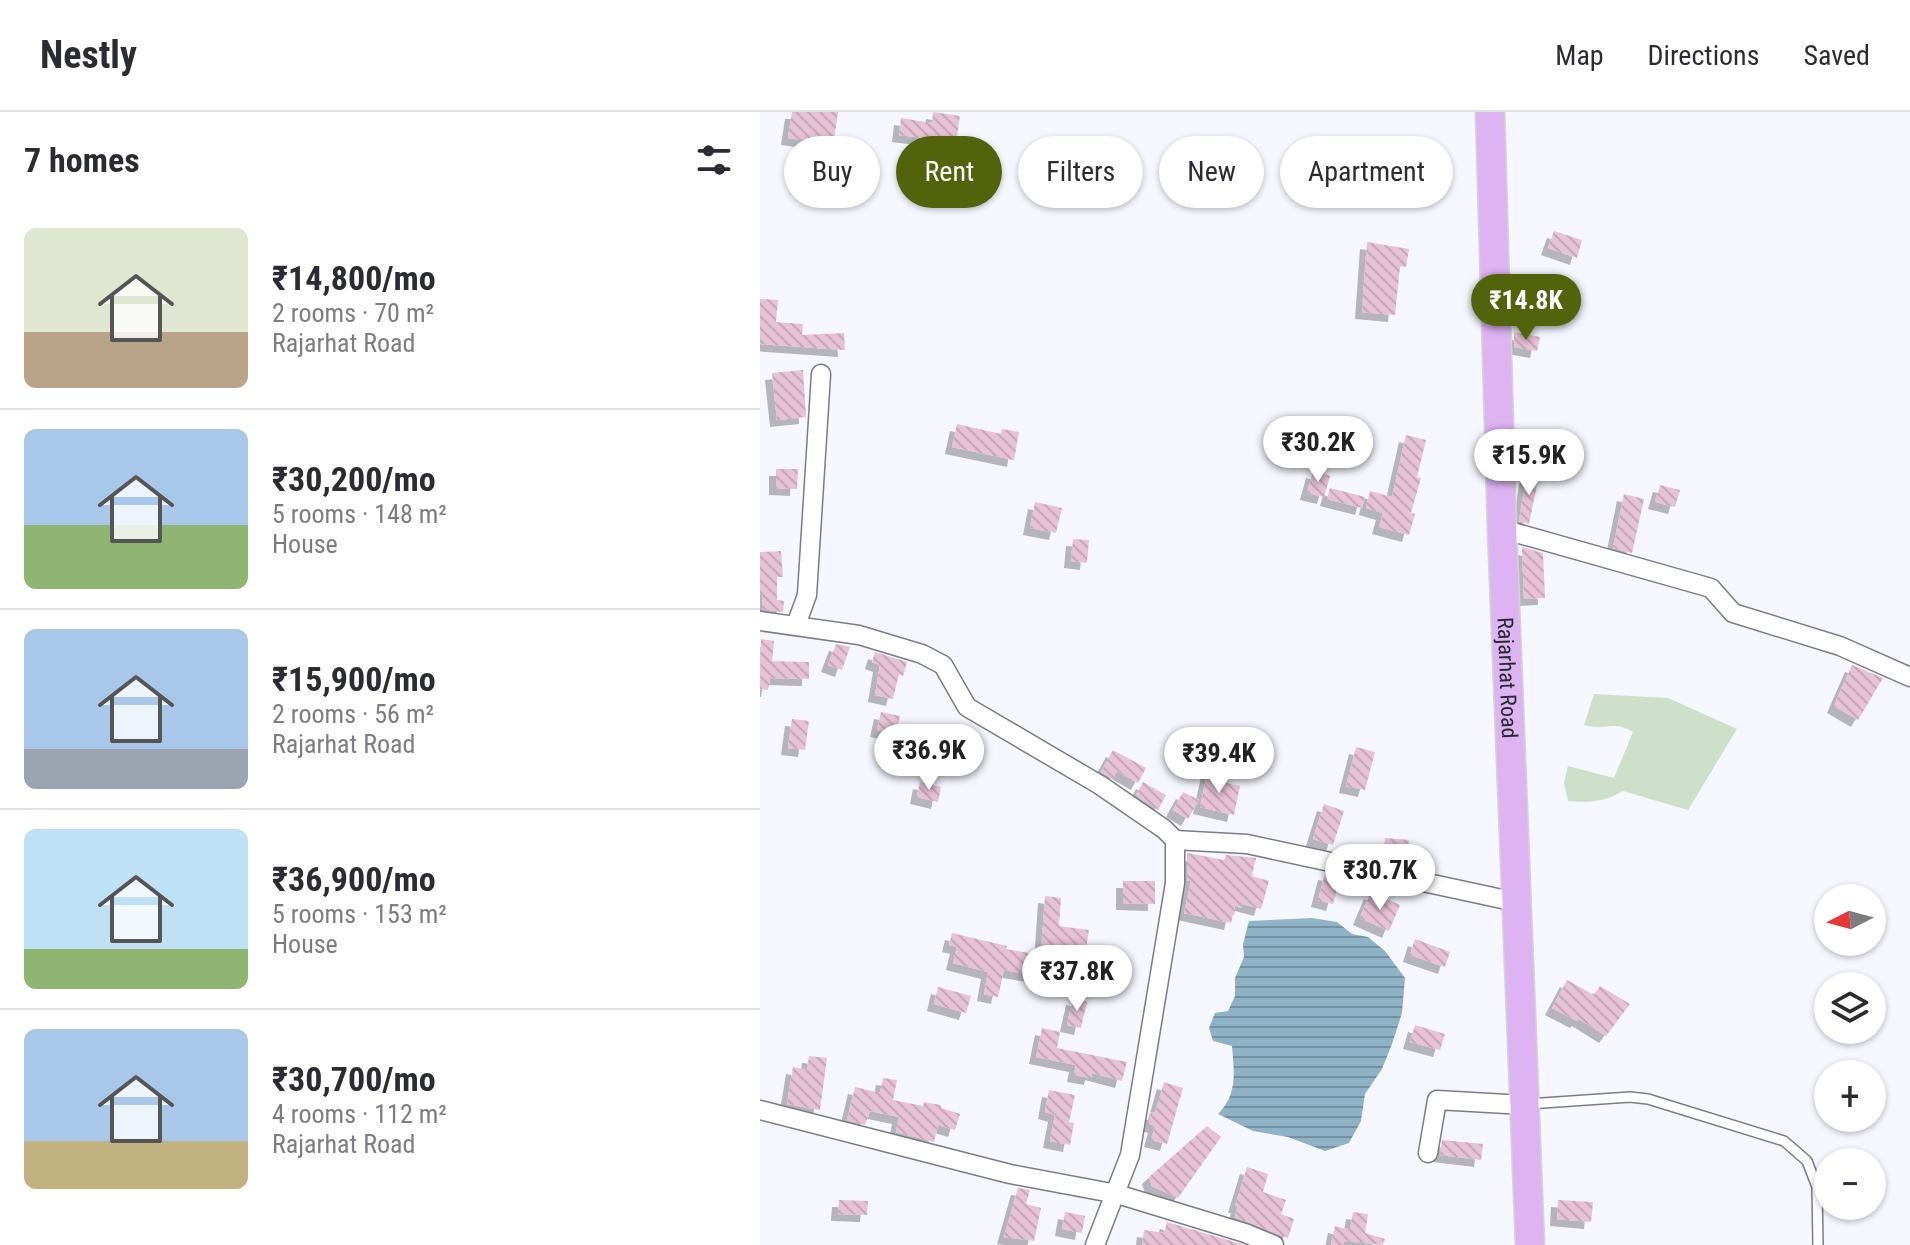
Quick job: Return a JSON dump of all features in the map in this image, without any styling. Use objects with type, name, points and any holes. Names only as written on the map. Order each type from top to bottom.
[{"type":"main road","name":"Rajarhat Road","points":[[1475,112],[1517,1104],[1530,1245]]},
{"type":"main road","name":"Rajarhat Road","points":[[1490,112],[1509,900]]},
{"type":"main road","name":"Rajarhat Road","points":[[1515,1245],[1517,1104]]},
{"type":"street","points":[[796,625],[807,595],[821,374]]},
{"type":"street","points":[[1502,529],[1711,588],[1733,613],[1840,646],[1910,677]]},
{"type":"street","points":[[760,621],[859,635],[922,654],[943,665],[967,707],[1100,785],[1175,840],[1247,844],[1509,900]]},
{"type":"street","points":[[1095,1245],[1130,1155],[1175,883],[1175,840]]},
{"type":"street","points":[[1428,1153],[1437,1100],[1517,1104]]},
{"type":"street","points":[[760,1110],[1010,1174],[1117,1194],[1245,1233],[1274,1245]]},
{"type":"lane","points":[[1517,1104],[1630,1097],[1648,1099],[1784,1141],[1807,1161],[1817,1187],[1818,1245]]},
{"type":"green space","points":[[1594,694],[1668,698],[1737,729],[1688,810],[1623,791],[1597,801],[1568,801],[1564,783],[1568,766],[1614,778],[1633,732],[1614,726],[1584,725]]},
{"type":"water","points":[[1312,918],[1337,922],[1352,934],[1368,937],[1385,951],[1405,978],[1402,1013],[1382,1069],[1365,1094],[1361,1121],[1349,1143],[1325,1151],[1288,1137],[1253,1131],[1218,1114],[1232,1091],[1232,1046],[1213,1041],[1209,1028],[1215,1013],[1228,1011],[1235,996],[1235,978],[1244,957],[1243,944],[1249,921]]},
{"type":"building","points":[[792,112],[838,112],[835,136],[788,136]]},
{"type":"building","points":[[933,112],[960,116],[957,136],[899,135],[901,118],[932,123]]},
{"type":"building","points":[[1554,231],[1582,240],[1577,258],[1548,248]]},
{"type":"building","points":[[1367,242],[1409,249],[1406,267],[1400,266],[1395,315],[1362,312]]},
{"type":"building","points":[[760,299],[778,300],[776,322],[803,324],[802,335],[844,333],[845,350],[760,344]]},
{"type":"building","points":[[1514,332],[1540,337],[1537,351],[1514,347]]},
{"type":"building","points":[[803,370],[806,417],[777,420],[772,373]]},
{"type":"building","points":[[957,424],[1001,434],[1002,429],[1019,432],[1014,460],[952,447]]},
{"type":"building","points":[[1406,435],[1426,440],[1409,535],[1379,527],[1383,513],[1366,508],[1370,491],[1392,497]]},
{"type":"building","points":[[776,469],[798,469],[797,489],[776,488]]},
{"type":"building","points":[[1313,471],[1330,476],[1324,497],[1307,493]]},
{"type":"building","points":[[1527,472],[1539,475],[1529,524],[1519,521]]},
{"type":"building","points":[[1660,485],[1680,490],[1675,507],[1655,502]]},
{"type":"building","points":[[1330,488],[1365,497],[1362,508],[1327,499]]},
{"type":"building","points":[[1624,494],[1644,499],[1632,553],[1613,548]]},
{"type":"building","points":[[1035,502],[1062,508],[1056,533],[1030,528]]},
{"type":"building","points":[[1073,539],[1089,540],[1087,563],[1071,561]]},
{"type":"building","points":[[1522,547],[1543,553],[1545,598],[1524,599]]},
{"type":"building","points":[[781,551],[783,577],[777,577],[777,600],[784,601],[783,612],[762,609],[760,552]]},
{"type":"building","points":[[761,639],[774,641],[772,661],[809,662],[809,679],[770,678],[768,690],[760,689]]},
{"type":"building","points":[[836,644],[850,647],[842,670],[828,665]]},
{"type":"building","points":[[875,652],[907,662],[903,676],[899,674],[893,699],[875,695],[880,665],[872,662]]},
{"type":"building","points":[[1852,665],[1883,678],[1858,720],[1834,706]]},
{"type":"building","points":[[881,712],[900,716],[896,734],[877,730]]},
{"type":"building","points":[[792,719],[809,721],[805,750],[788,748]]},
{"type":"building","points":[[885,736],[910,741],[907,756],[882,750]]},
{"type":"building","points":[[1356,747],[1375,752],[1365,790],[1346,786]]},
{"type":"building","points":[[1113,750],[1146,768],[1138,783],[1117,771],[1113,779],[1101,772]]},
{"type":"building","points":[[1208,770],[1220,773],[1218,781],[1240,786],[1234,815],[1200,807]]},
{"type":"building","points":[[920,782],[941,787],[938,802],[917,797]]},
{"type":"building","points":[[1143,782],[1166,795],[1158,810],[1136,795]]},
{"type":"building","points":[[1183,792],[1199,800],[1188,819],[1173,810]]},
{"type":"building","points":[[1324,804],[1344,811],[1333,845],[1313,839]]},
{"type":"building","points":[[1385,838],[1409,840],[1407,861],[1383,859]]},
{"type":"building","points":[[1187,853],[1224,860],[1226,855],[1256,858],[1252,876],[1269,881],[1261,909],[1242,904],[1241,908],[1235,906],[1231,923],[1184,913],[1191,881],[1187,880]]},
{"type":"building","points":[[1325,873],[1341,876],[1333,904],[1318,900]]},
{"type":"building","points":[[1123,881],[1155,881],[1155,904],[1123,903]]},
{"type":"building","points":[[1371,892],[1400,905],[1389,931],[1360,918]]},
{"type":"building","points":[[1045,896],[1061,898],[1059,926],[1089,930],[1086,949],[1074,947],[1067,985],[1050,982],[1050,978],[1004,970],[998,997],[984,994],[988,972],[953,963],[957,947],[949,945],[952,933],[1007,946],[1006,949],[1041,955]]},
{"type":"building","points":[[1415,939],[1450,952],[1445,967],[1410,955]]},
{"type":"building","points":[[1567,980],[1594,995],[1600,986],[1630,1004],[1606,1036],[1579,1019],[1577,1021],[1552,1008]]},
{"type":"building","points":[[938,987],[971,996],[966,1013],[934,1004]]},
{"type":"building","points":[[1073,998],[1087,1002],[1081,1028],[1067,1025]]},
{"type":"building","points":[[1415,1025],[1445,1034],[1440,1050],[1410,1042]]},
{"type":"building","points":[[1042,1028],[1060,1032],[1057,1048],[1127,1062],[1122,1081],[1092,1073],[1091,1078],[1074,1075],[1076,1065],[1036,1057]]},
{"type":"building","points":[[809,1056],[827,1058],[820,1110],[787,1104],[793,1067],[807,1070]]},
{"type":"building","points":[[883,1078],[897,1080],[893,1100],[923,1106],[924,1102],[941,1105],[941,1108],[960,1114],[955,1130],[938,1125],[934,1142],[896,1132],[899,1117],[870,1111],[865,1125],[847,1120],[855,1087],[880,1093]]},
{"type":"building","points":[[1164,1082],[1183,1088],[1167,1144],[1151,1140],[1155,1126],[1149,1124]]},
{"type":"building","points":[[1049,1090],[1075,1095],[1069,1122],[1074,1123],[1070,1145],[1050,1141],[1055,1115],[1045,1112]]},
{"type":"building","points":[[1207,1126],[1221,1137],[1178,1198],[1152,1186],[1149,1177]]},
{"type":"building","points":[[1442,1140],[1483,1144],[1481,1160],[1440,1155]]},
{"type":"building","points":[[1247,1167],[1268,1174],[1263,1192],[1286,1200],[1281,1214],[1294,1219],[1288,1238],[1235,1217],[1238,1206],[1235,1206]]},
{"type":"building","points":[[1018,1188],[1030,1190],[1026,1204],[1041,1208],[1034,1241],[1004,1237]]},
{"type":"building","points":[[839,1200],[868,1201],[867,1215],[838,1214]]},
{"type":"building","points":[[1558,1200],[1593,1202],[1591,1222],[1557,1219]]},
{"type":"building","points":[[1065,1212],[1085,1216],[1082,1233],[1062,1229]]},
{"type":"building","points":[[1353,1212],[1368,1214],[1365,1233],[1385,1239],[1383,1245],[1344,1241],[1344,1245],[1331,1245],[1335,1226],[1350,1230]]},
{"type":"building","points":[[1167,1222],[1243,1245],[1142,1245],[1144,1230],[1164,1233]]}]
